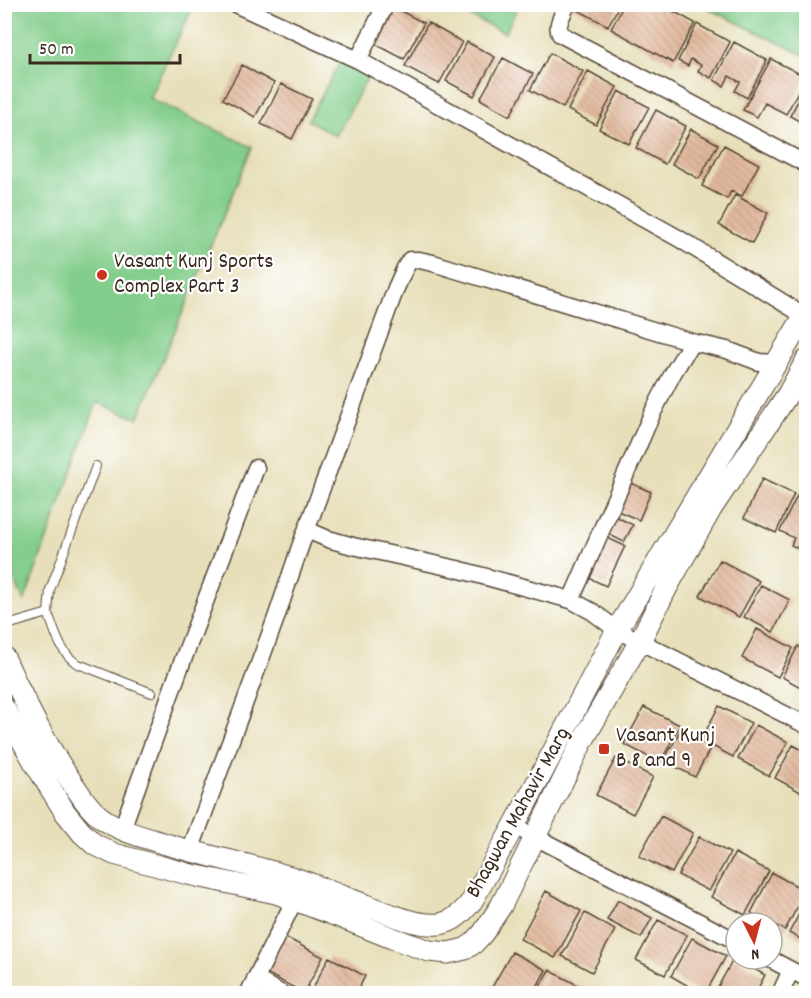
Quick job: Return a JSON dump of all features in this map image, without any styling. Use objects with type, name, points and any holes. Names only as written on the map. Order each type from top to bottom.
[{"type":"street","points":[[235,4],[358,60],[678,238],[806,314]]},
{"type":"street","points":[[358,60],[386,4]]},
{"type":"street","points":[[567,4],[558,26],[560,34],[807,164]]},
{"type":"street","points":[[190,851],[396,288],[410,260],[433,263],[692,342],[727,350],[759,362],[776,363],[804,371]]},
{"type":"street","name":"Bhagwan Mahavir Marg","points":[[4,657],[30,713],[53,754],[92,810],[101,818],[137,836],[190,851],[296,889],[399,918],[440,924],[455,919],[472,901],[617,630],[806,314]]},
{"type":"street","points":[[571,600],[652,414],[692,342]]},
{"type":"street","name":"Bhagwan Mahavir Marg","points":[[4,708],[65,812],[94,844],[114,854],[166,868],[276,893],[296,889],[410,945],[429,951],[448,953],[465,949],[483,933],[501,906],[582,742],[640,641],[667,587],[711,509],[797,398],[804,371]]},
{"type":"street","points":[[766,382],[797,398]]},
{"type":"street","points":[[122,829],[177,673],[256,468]]},
{"type":"street","points":[[307,530],[328,539],[457,569],[571,600],[593,612],[617,630],[807,724]]},
{"type":"street","points":[[514,826],[724,935]]},
{"type":"street","points":[[282,993],[252,986],[296,889]]},
{"type":"street","points":[[780,993],[799,974],[784,966]]},
{"type":"lane","points":[[96,466],[50,590],[48,613],[61,647],[68,658],[152,693]]},
{"type":"lane","points":[[4,626],[48,613]]},
{"type":"green space","name":"Vasant Kunj Sports Complex Part 3","points":[[4,5],[194,5],[149,98],[252,147],[138,419],[97,402],[24,602],[4,556]]},
{"type":"green space","points":[[446,5],[519,5],[505,33]]},
{"type":"green space","points":[[701,5],[806,5],[806,56]]},
{"type":"green space","points":[[341,60],[369,75],[336,136],[308,120]]},
{"type":"building","points":[[571,4],[620,4],[608,26],[570,6]]},
{"type":"building","points":[[624,4],[660,4],[695,23],[673,63],[611,29]]},
{"type":"building","points":[[393,7],[424,23],[404,59],[373,43]]},
{"type":"building","points":[[428,23],[462,42],[439,84],[405,66]]},
{"type":"building","points":[[697,24],[730,42],[711,78],[698,71],[701,65],[691,59],[688,66],[678,61]]},
{"type":"building","points":[[467,42],[495,57],[474,96],[446,81]]},
{"type":"building","points":[[734,42],[767,60],[747,98],[735,91],[740,82],[729,76],[724,86],[714,80]]},
{"type":"building","points":[[550,53],[583,71],[563,108],[530,90]]},
{"type":"building","points":[[503,58],[533,74],[510,116],[480,99]]},
{"type":"building","points":[[771,59],[806,77],[786,114],[765,103],[757,117],[743,110]]},
{"type":"building","points":[[242,65],[274,83],[255,117],[223,99]]},
{"type":"building","points":[[588,71],[617,87],[596,125],[568,110]]},
{"type":"building","points":[[281,84],[312,99],[292,139],[261,124]]},
{"type":"building","points":[[806,86],[806,125],[790,116]]},
{"type":"building","points":[[619,91],[649,107],[629,144],[599,129]]},
{"type":"building","points":[[656,110],[686,126],[665,164],[636,148]]},
{"type":"building","points":[[691,129],[718,144],[699,179],[672,164]]},
{"type":"building","points":[[724,145],[759,164],[742,196],[731,191],[727,199],[702,186]]},
{"type":"building","points":[[735,195],[768,213],[752,243],[719,225]]},
{"type":"building","points":[[762,479],[794,494],[776,533],[744,518]]},
{"type":"building","points":[[626,481],[651,492],[639,520],[613,509]]},
{"type":"building","points":[[797,496],[806,501],[806,553],[791,545],[794,538],[780,531]]},
{"type":"building","points":[[613,515],[633,525],[624,542],[604,532]]},
{"type":"building","points":[[603,536],[625,546],[606,586],[585,576]]},
{"type":"building","points":[[720,560],[759,581],[739,617],[700,596]]},
{"type":"building","points":[[761,585],[790,600],[773,632],[744,617]]},
{"type":"building","points":[[757,629],[793,648],[778,677],[742,658]]},
{"type":"building","points":[[798,646],[806,651],[806,690],[782,677]]},
{"type":"building","points":[[719,706],[751,723],[733,757],[701,740]]},
{"type":"building","points":[[644,707],[680,725],[660,763],[624,744]]},
{"type":"building","points":[[756,725],[788,742],[769,776],[738,759]]},
{"type":"building","points":[[680,731],[711,747],[695,777],[664,761]]},
{"type":"building","points":[[793,745],[806,752],[806,795],[775,778]]},
{"type":"building","points":[[616,758],[653,777],[633,814],[596,795]]},
{"type":"building","points":[[661,816],[693,833],[672,873],[639,856]]},
{"type":"building","points":[[699,837],[730,853],[709,891],[678,875]]},
{"type":"building","points":[[735,853],[769,871],[747,911],[737,911],[711,897]]},
{"type":"building","points":[[772,873],[806,891],[785,930],[784,911],[752,911]]},
{"type":"building","points":[[546,891],[581,911],[555,958],[520,939]]},
{"type":"building","points":[[618,900],[652,918],[641,938],[607,920]]},
{"type":"building","points":[[806,901],[806,942],[789,933]]},
{"type":"building","points":[[585,913],[615,930],[592,972],[562,956]]},
{"type":"building","points":[[658,920],[687,935],[665,975],[636,960]]},
{"type":"building","points":[[285,937],[323,957],[304,993],[266,973]]},
{"type":"building","points":[[692,938],[724,955],[724,960],[705,994],[671,976]]},
{"type":"building","points":[[512,952],[546,970],[533,994],[500,994],[491,989]]},
{"type":"building","points":[[329,957],[365,976],[356,994],[310,994]]},
{"type":"building","points":[[549,970],[585,989],[583,994],[536,994]]},
{"type":"building","points":[[727,971],[758,971],[765,975],[755,994],[714,994]]},
{"type":"place","name":"Vasant Kunj Sports Complex Part 3","points":[[102,275]]},
{"type":"place","name":"Vasant Kunj B 8 and 9","points":[[604,749]]}]
